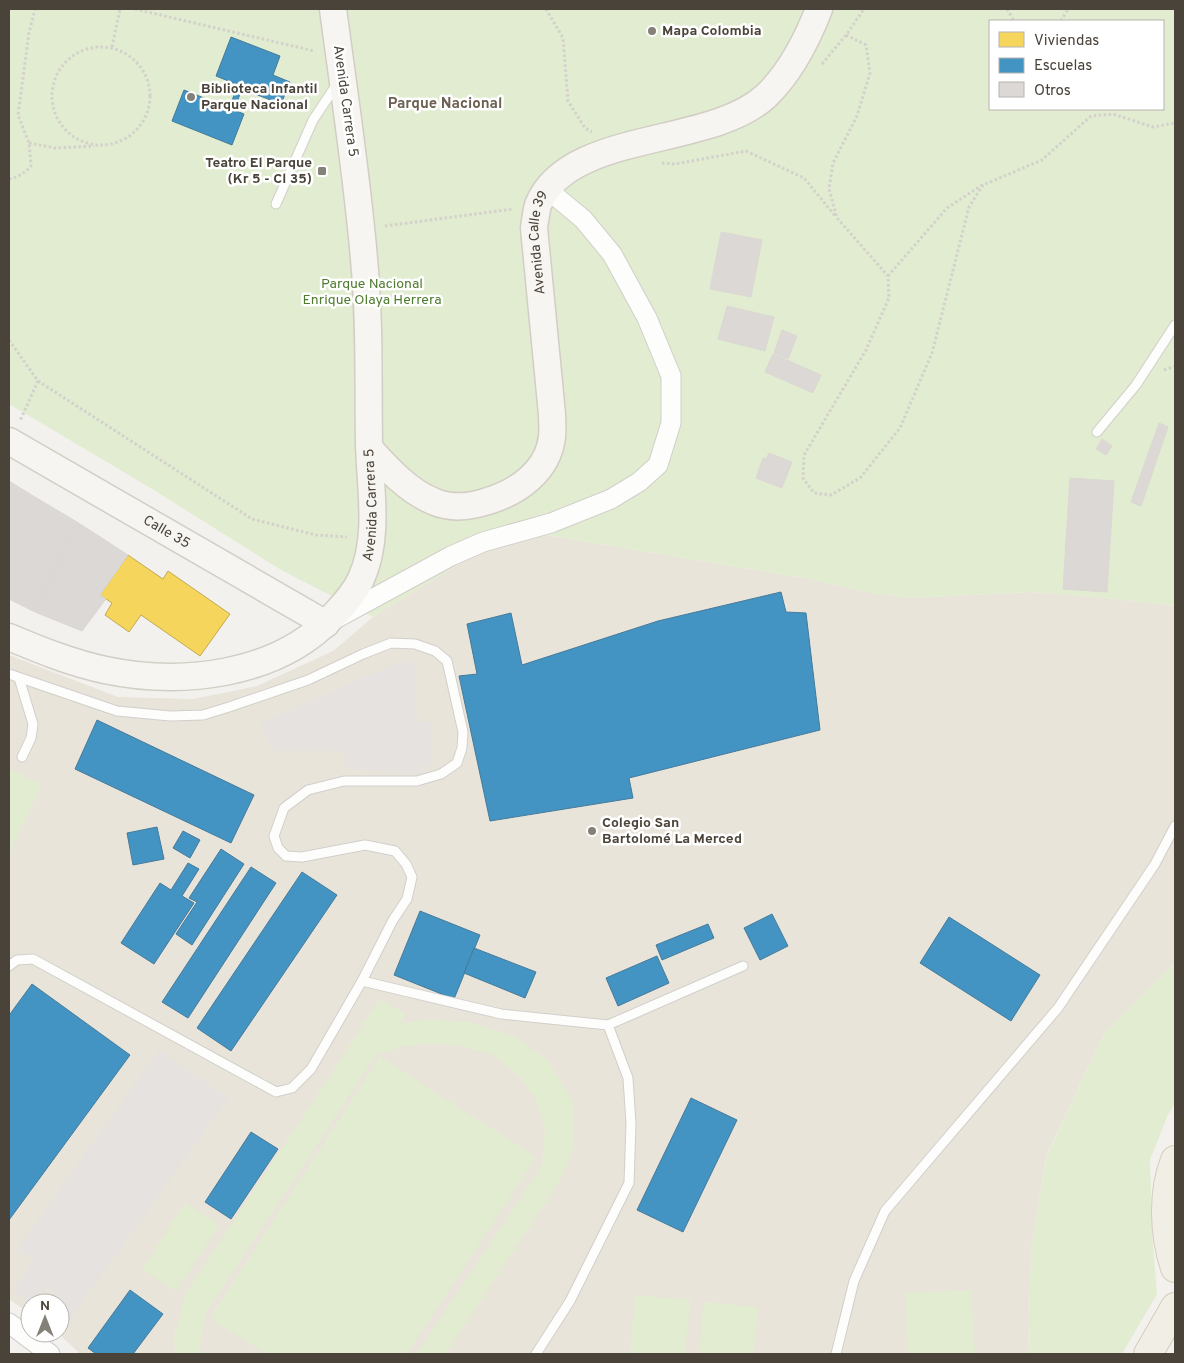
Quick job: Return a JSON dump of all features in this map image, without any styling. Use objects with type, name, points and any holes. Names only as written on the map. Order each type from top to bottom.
[{"type":"main road","points":[[1175,1160],[1168,1187],[1167,1207],[1167,1235],[1175,1267]]},
{"type":"main road","points":[[1148,1354],[1175,1307]]},
{"type":"street","name":"Avenida Carrera 5","points":[[9,637],[73,661],[107,670],[147,675],[189,676],[223,672],[256,665],[279,655],[309,638],[326,624],[348,601],[361,578],[371,538],[373,504],[365,262],[332,9]]},
{"type":"street","name":"Avenida Calle 39","points":[[370,449],[391,472],[410,488],[434,502],[454,507],[474,505],[504,496],[526,482],[538,468],[552,438],[552,414],[534,228],[543,198],[556,179],[584,161],[617,148],[694,130],[740,113],[765,96],[788,69],[802,46],[819,9]]},
{"type":"street","points":[[326,624],[451,556],[483,542],[550,523],[611,499],[639,482],[658,465],[671,423],[671,376],[647,318],[612,254],[583,219],[543,198]]},
{"type":"street","name":"Calle 35","points":[[10,442],[326,624]]},
{"type":"street","points":[[9,1323],[50,1354]]},
{"type":"lane","points":[[276,204],[312,120],[340,67]]},
{"type":"lane","points":[[1098,432],[1136,385],[1175,325]]},
{"type":"lane","points":[[9,674],[117,711],[170,716],[203,715],[308,680],[391,643],[415,644],[435,651],[447,661],[463,732],[462,748],[457,763],[440,774],[417,781],[344,781],[308,790],[284,808],[274,836],[278,848],[286,856],[302,857],[365,845],[395,851],[406,864],[412,877],[407,899],[393,920],[362,981],[311,1069],[292,1088],[276,1092],[229,1068],[197,1047],[33,959],[18,960],[9,966]]},
{"type":"lane","points":[[19,678],[33,724],[31,738],[22,757]]},
{"type":"lane","points":[[836,1354],[854,1282],[885,1211],[1058,1008],[1154,864],[1175,826]]},
{"type":"lane","points":[[362,981],[501,1014],[608,1025],[743,966]]},
{"type":"lane","points":[[536,1354],[570,1301],[629,1183],[631,1124],[628,1078],[608,1025]]},
{"type":"path","points":[[9,179],[16,177],[31,166],[29,143],[18,115],[29,33],[35,9]]},
{"type":"path","points":[[112,47],[120,9]]},
{"type":"path","points":[[135,9],[340,67]]},
{"type":"path","points":[[546,9],[562,38],[568,101],[586,128],[617,148]]},
{"type":"path","points":[[1007,9],[1013,20]]},
{"type":"path","points":[[1062,20],[1068,9]]},
{"type":"path","points":[[837,218],[829,190],[833,163],[857,116],[870,73],[866,45],[846,35]]},
{"type":"path","points":[[29,143],[55,148],[97,146],[114,143],[129,136],[140,125],[148,110],[150,94],[147,78],[139,64],[127,54],[112,47],[96,47],[80,51],[67,61],[58,74],[53,88],[53,104],[58,119],[68,132],[97,146]]},
{"type":"path","points":[[888,276],[946,208],[983,185],[1042,160],[1092,116],[1113,114],[1153,127],[1175,123]]},
{"type":"path","points":[[659,163],[675,164],[746,151],[804,178],[888,276],[889,298],[866,350],[804,455],[803,478],[814,493],[831,495],[860,478],[900,428],[932,353],[970,207],[983,185]]},
{"type":"path","points":[[361,229],[543,198]]},
{"type":"path","points":[[9,340],[38,381],[252,519],[316,536],[371,538]]},
{"type":"path","points":[[10,442],[38,381]]},
{"type":"shaded area","name":"Colegio San Bartolomé La Merced","points":[[527,532],[804,578],[872,593],[911,598],[1031,592],[1175,606],[1175,963],[1104,1034],[1046,1156],[1031,1250],[1028,1354],[80,1354],[68,1343],[70,1343],[70,1293],[20,1293],[20,1307],[9,1299],[9,655],[118,697],[193,699],[257,686],[333,651],[373,617],[464,561]]},
{"type":"shaded area","points":[[408,662],[415,665],[417,721],[431,722],[432,766],[422,766],[422,774],[346,769],[345,751],[274,751],[261,723],[394,664]]},
{"type":"shaded area","points":[[159,1050],[228,1098],[70,1318],[70,1293],[53,1293],[54,1291],[46,1286],[41,1293],[20,1293],[20,1295],[13,1290],[33,1261],[17,1250]]},
{"type":"green space","name":"Parque Nacional Enrique Olaya Herrera","points":[[9,9],[1175,9],[1175,606],[1031,592],[911,598],[871,593],[804,578],[527,532],[464,561],[373,617],[281,570],[149,487],[9,404]]},
{"type":"green space","points":[[9,769],[42,785],[9,853]]},
{"type":"green space","points":[[1175,963],[1175,1103],[1167,1117],[1150,1160],[1152,1233],[1157,1294],[1122,1354],[1028,1354],[1031,1250],[1046,1157],[1104,1034]]},
{"type":"green space","points":[[380,999],[405,1014],[400,1024],[427,1019],[468,1022],[510,1034],[548,1060],[573,1102],[574,1145],[560,1181],[445,1354],[417,1354],[542,1165],[545,1131],[536,1099],[517,1074],[492,1054],[459,1045],[429,1044],[401,1047],[375,1056],[206,1313],[200,1344],[201,1354],[175,1354],[174,1335],[186,1294]]},
{"type":"green space","points":[[380,1057],[536,1157],[407,1354],[266,1354],[210,1318]]},
{"type":"green space","points":[[185,1203],[219,1225],[176,1291],[142,1269]]},
{"type":"green space","points":[[971,1290],[975,1354],[908,1354],[905,1293]]},
{"type":"green space","points":[[635,1295],[690,1300],[685,1354],[630,1354]]},
{"type":"green space","points":[[704,1302],[758,1307],[754,1354],[699,1354]]},
{"type":"building: Viviendas","points":[[128,555],[163,579],[168,571],[230,614],[200,656],[141,615],[129,632],[105,615],[112,603],[100,595]]},
{"type":"building: Escuelas","name":"Biblioteca Infantil Parque Nacional","points":[[231,37],[280,56],[273,75],[290,82],[281,104],[242,89],[234,110],[244,114],[232,145],[172,121],[184,90],[229,108],[238,85],[216,76]]},
{"type":"building: Escuelas","points":[[781,592],[786,612],[806,613],[820,730],[629,778],[633,798],[490,821],[459,676],[477,674],[467,624],[511,613],[522,665],[658,621]]},
{"type":"building: Escuelas","points":[[97,720],[254,795],[231,843],[75,769]]},
{"type":"building: Escuelas","points":[[157,827],[164,859],[133,865],[127,833]]},
{"type":"building: Escuelas","points":[[183,831],[200,840],[190,858],[173,848]]},
{"type":"building: Escuelas","points":[[221,849],[244,864],[192,945],[176,934],[197,902],[189,898]]},
{"type":"building: Escuelas","points":[[188,863],[199,869],[182,896],[194,903],[154,964],[121,943],[160,883],[171,890]]},
{"type":"building: Escuelas","points":[[251,867],[276,883],[188,1018],[162,1002]]},
{"type":"building: Escuelas","points":[[302,872],[337,895],[231,1051],[197,1028]]},
{"type":"building: Escuelas","points":[[420,911],[480,935],[454,999],[394,975]]},
{"type":"building: Escuelas","points":[[772,914],[788,946],[760,960],[744,928]]},
{"type":"building: Escuelas","points":[[949,917],[1040,975],[1011,1021],[920,963]]},
{"type":"building: Escuelas","points":[[708,924],[714,938],[662,960],[656,945]]},
{"type":"building: Escuelas","points":[[474,948],[536,972],[525,998],[464,973]]},
{"type":"building: Escuelas","points":[[657,956],[669,983],[618,1006],[606,978]]},
{"type":"building: Escuelas","points":[[32,984],[130,1055],[9,1220],[9,1013]]},
{"type":"building: Escuelas","points":[[691,1098],[737,1120],[683,1232],[637,1210]]},
{"type":"building: Escuelas","points":[[251,1132],[278,1149],[231,1219],[205,1202]]},
{"type":"building: Escuelas","points":[[130,1290],[163,1314],[133,1354],[96,1354],[88,1348]]},
{"type":"building: Otros","points":[[721,232],[762,240],[751,297],[710,289]]},
{"type":"building: Otros","points":[[727,306],[774,317],[765,351],[718,339]]},
{"type":"building: Otros","points":[[782,330],[797,336],[788,359],[774,353]]},
{"type":"building: Otros","points":[[773,354],[821,375],[813,393],[765,372]]},
{"type":"building: Otros","points":[[1159,423],[1168,427],[1141,506],[1131,502]]},
{"type":"building: Otros","points":[[1102,439],[1112,446],[1106,455],[1096,449]]},
{"type":"building: Otros","points":[[769,453],[792,462],[782,488],[756,478],[763,458],[766,459]]},
{"type":"building: Otros","points":[[1070,478],[1114,481],[1107,592],[1063,589]]},
{"type":"building: Otros","points":[[9,481],[30,494],[9,528]]},
{"type":"building: Otros","points":[[30,494],[77,522],[35,612],[9,599],[9,528]]},
{"type":"building: Otros","points":[[77,522],[128,555],[100,595],[106,599],[82,631],[35,612]]},
{"type":"place","name":"Mapa Colombia","points":[[652,31]]},
{"type":"place","name":"Biblioteca Infantil Parque Nacional","points":[[191,97]]},
{"type":"place","name":"Teatro El Parque (Kr 5 - Cl 35)","points":[[322,171]]},
{"type":"place","name":"Colegio San Bartolomé La Merced","points":[[592,831]]},
{"type":"district","name":"Parque Nacional","points":[[445,104]]}]
